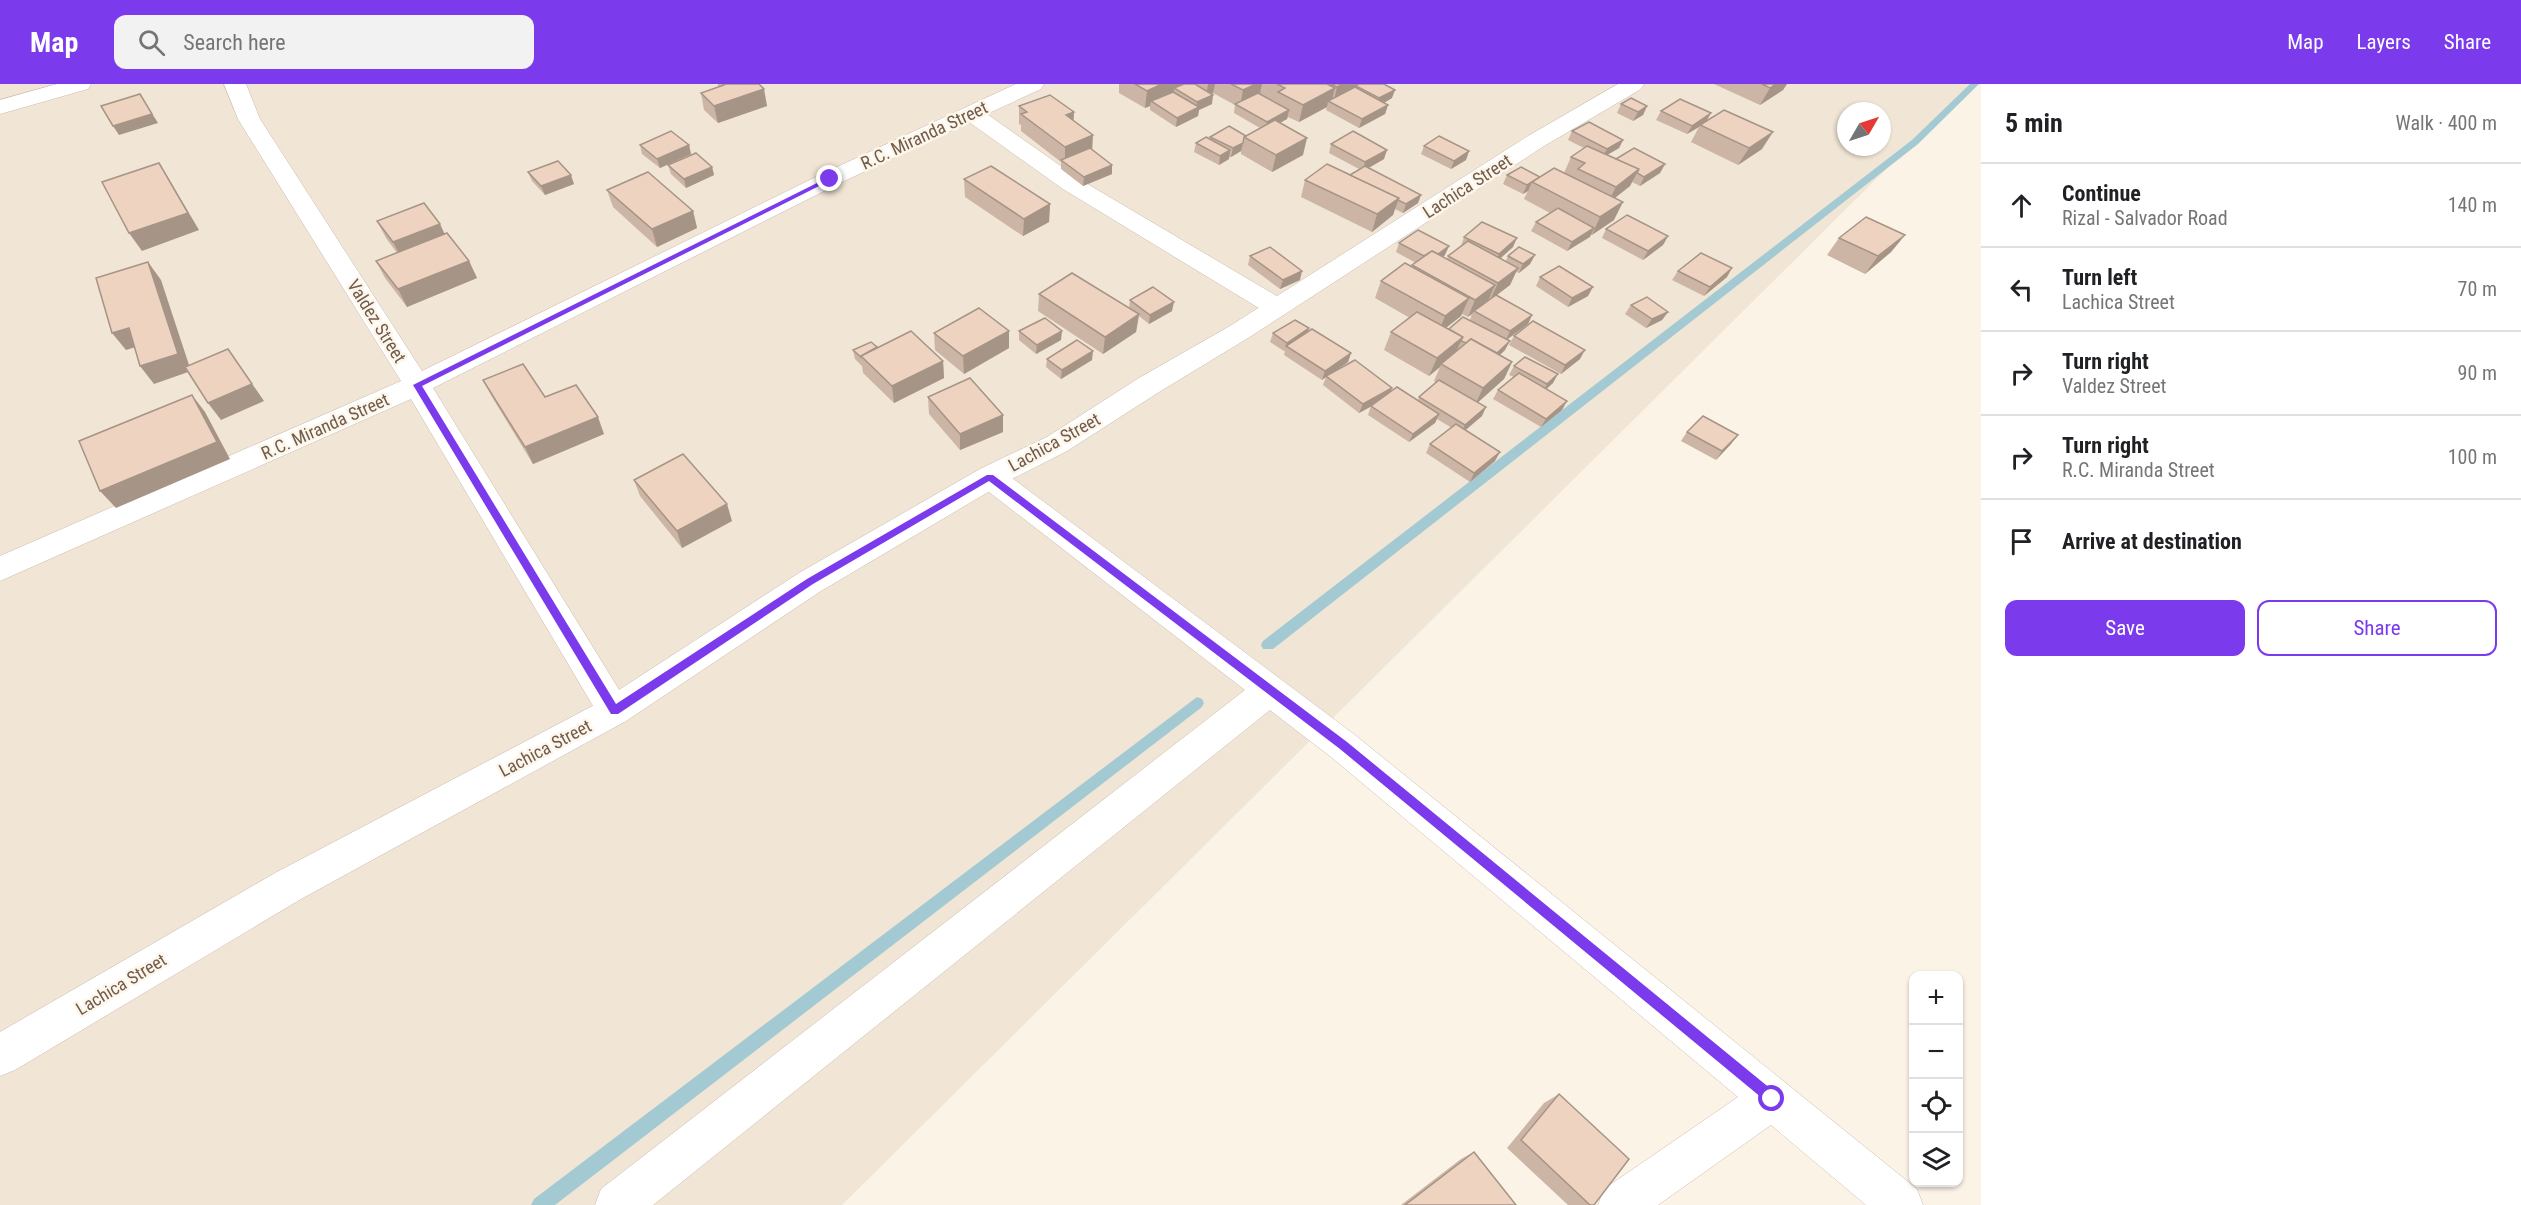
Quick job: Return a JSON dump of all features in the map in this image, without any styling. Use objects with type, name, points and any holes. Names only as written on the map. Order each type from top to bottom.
[{"type":"street","points":[[0,107],[80,84]]},
{"type":"street","name":"Valdez Street","points":[[235,84],[249,119],[417,385],[614,711]]},
{"type":"street","name":"R.C. Miranda Street","points":[[0,569],[417,385],[830,179],[1033,84]]},
{"type":"street","name":"Lachica Street","points":[[0,1055],[288,886],[614,711],[810,582],[990,477],[1057,444],[1536,141],[1633,84]]},
{"type":"street","points":[[971,113],[1071,184],[1276,307]]},
{"type":"street","points":[[990,477],[1343,746],[1901,1205]]},
{"type":"street","points":[[617,1205],[1270,690]]},
{"type":"street","points":[[1620,1205],[1772,1099]]},
{"type":"shaded area","points":[[0,84],[1972,84],[842,1205],[0,1205]]},
{"type":"building","points":[[723,84],[759,84],[764,89],[714,106],[701,93]]},
{"type":"building","points":[[1135,84],[1162,84],[1147,91]]},
{"type":"building","points":[[1184,84],[1195,84],[1213,95],[1197,102],[1174,88]]},
{"type":"building","points":[[1231,84],[1256,84],[1243,90]]},
{"type":"building","points":[[1277,84],[1327,84],[1335,88],[1303,105],[1278,92],[1285,88]]},
{"type":"building","points":[[1384,84],[1395,90],[1379,98],[1356,86]]},
{"type":"building","points":[[1762,84],[1776,84],[1770,88]]},
{"type":"building","points":[[1355,87],[1388,105],[1362,119],[1328,101]]},
{"type":"building","points":[[1173,92],[1199,107],[1177,118],[1151,101]]},
{"type":"building","points":[[1258,93],[1289,110],[1267,122],[1235,104]]},
{"type":"building","points":[[140,94],[152,114],[113,126],[101,106]]},
{"type":"building","points":[[1050,95],[1074,112],[1066,115],[1093,135],[1065,147],[1021,114],[1027,112],[1019,106]]},
{"type":"building","points":[[1631,98],[1647,106],[1638,112],[1621,104]]},
{"type":"building","points":[[1680,99],[1711,113],[1692,126],[1661,111]]},
{"type":"building","points":[[1724,110],[1773,132],[1749,148],[1700,125]]},
{"type":"building","points":[[1275,120],[1307,138],[1276,155],[1244,137]]},
{"type":"building","points":[[1589,122],[1623,140],[1607,149],[1572,131]]},
{"type":"building","points":[[1229,126],[1246,136],[1243,143],[1233,148],[1210,137]]},
{"type":"building","points":[[671,131],[689,145],[657,159],[640,145]]},
{"type":"building","points":[[1353,131],[1387,150],[1365,162],[1331,144]]},
{"type":"building","points":[[1439,136],[1469,151],[1454,161],[1424,146]]},
{"type":"building","points":[[1206,137],[1230,150],[1220,156],[1196,143]]},
{"type":"building","points":[[1587,146],[1639,169],[1616,187],[1578,169],[1585,163],[1571,157]]},
{"type":"building","points":[[1090,148],[1112,165],[1084,177],[1061,160]]},
{"type":"building","points":[[1634,148],[1665,164],[1644,177],[1637,173],[1639,169],[1616,159]]},
{"type":"building","points":[[696,153],[712,167],[684,179],[668,165]]},
{"type":"building","points":[[558,161],[571,175],[541,186],[528,172]]},
{"type":"building","points":[[159,163],[188,213],[129,233],[102,182]]},
{"type":"building","points":[[1327,164],[1399,198],[1377,214],[1305,180]]},
{"type":"building","points":[[991,166],[1050,204],[1024,219],[964,179]]},
{"type":"building","points":[[1365,166],[1421,195],[1406,204],[1398,200],[1399,198],[1350,175]]},
{"type":"building","points":[[1521,167],[1540,177],[1527,185],[1507,175]]},
{"type":"building","points":[[1554,168],[1623,202],[1600,217],[1532,182]]},
{"type":"building","points":[[648,172],[693,211],[652,229],[607,190]]},
{"type":"building","points":[[424,203],[440,224],[393,242],[377,221]]},
{"type":"building","points":[[1558,208],[1594,228],[1572,242],[1536,222]]},
{"type":"building","points":[[1627,215],[1668,236],[1648,251],[1606,229]]},
{"type":"building","points":[[1866,217],[1905,235],[1878,256],[1839,238]]},
{"type":"building","points":[[1482,222],[1517,238],[1499,254],[1464,237]]},
{"type":"building","points":[[1418,230],[1449,246],[1438,254],[1432,251],[1424,256],[1399,243]]},
{"type":"building","points":[[447,233],[469,261],[398,289],[376,261]]},
{"type":"building","points":[[1468,241],[1518,268],[1498,283],[1448,256]]},
{"type":"building","points":[[1270,247],[1302,271],[1283,280],[1250,256]]},
{"type":"building","points":[[1519,247],[1535,255],[1523,264],[1508,256]]},
{"type":"building","points":[[1432,251],[1495,285],[1475,300],[1412,265]]},
{"type":"building","points":[[1701,253],[1732,268],[1710,287],[1678,271]]},
{"type":"building","points":[[148,262],[178,354],[140,366],[129,328],[112,333],[96,278]]},
{"type":"building","points":[[1405,263],[1469,298],[1445,316],[1381,281]]},
{"type":"building","points":[[1559,266],[1593,287],[1572,298],[1540,277]]},
{"type":"building","points":[[1072,273],[1139,314],[1105,337],[1039,294]]},
{"type":"building","points":[[1153,287],[1174,302],[1150,315],[1130,300]]},
{"type":"building","points":[[1496,295],[1532,315],[1510,331],[1474,311]]},
{"type":"building","points":[[1647,297],[1668,312],[1652,319],[1631,305]]},
{"type":"building","points":[[979,308],[1009,331],[963,356],[934,333]]},
{"type":"building","points":[[1417,312],[1463,337],[1437,358],[1391,332]]},
{"type":"building","points":[[1463,317],[1510,341],[1497,353],[1471,339],[1466,343],[1461,341],[1463,337],[1449,329]]},
{"type":"building","points":[[1045,318],[1062,331],[1037,345],[1019,331]]},
{"type":"building","points":[[1295,320],[1309,328],[1287,343],[1273,333]]},
{"type":"building","points":[[1533,321],[1585,350],[1565,365],[1514,336]]},
{"type":"building","points":[[1312,329],[1351,353],[1325,371],[1286,346]]},
{"type":"building","points":[[911,331],[943,361],[892,386],[861,356]]},
{"type":"building","points":[[1471,339],[1512,362],[1483,388],[1441,364]]},
{"type":"building","points":[[1077,340],[1093,351],[1062,370],[1047,359]]},
{"type":"building","points":[[871,342],[877,347],[861,357],[853,350]]},
{"type":"building","points":[[228,349],[252,384],[208,403],[185,367]]},
{"type":"building","points":[[1525,357],[1558,374],[1547,384],[1514,366]]},
{"type":"building","points":[[1355,360],[1392,388],[1363,404],[1326,376]]},
{"type":"building","points":[[523,364],[545,397],[576,385],[598,417],[525,447],[483,380]]},
{"type":"building","points":[[1519,373],[1567,401],[1546,419],[1498,390]]},
{"type":"building","points":[[970,378],[1003,415],[960,434],[928,397]]},
{"type":"building","points":[[1439,380],[1486,407],[1465,425],[1419,397]]},
{"type":"building","points":[[1397,387],[1439,414],[1413,434],[1371,406]]},
{"type":"building","points":[[192,395],[217,442],[100,491],[79,441]]},
{"type":"building","points":[[1703,416],[1738,435],[1722,451],[1687,432]]},
{"type":"building","points":[[1456,424],[1500,452],[1474,473],[1430,444]]},
{"type":"building","points":[[683,454],[727,504],[677,531],[634,480]]},
{"type":"building","points":[[1559,1094],[1629,1159],[1594,1205],[1590,1205],[1521,1140]]},
{"type":"building","points":[[1474,1152],[1516,1205],[1405,1205]]},
{"type":"waterway","points":[[1268,645],[1915,142],[1975,84]]},
{"type":"waterway","points":[[540,1205],[1197,703]]},
{"type":"route","points":[[830,179],[417,385],[614,711],[810,582],[990,477],[1343,746],[1772,1099]]}]
